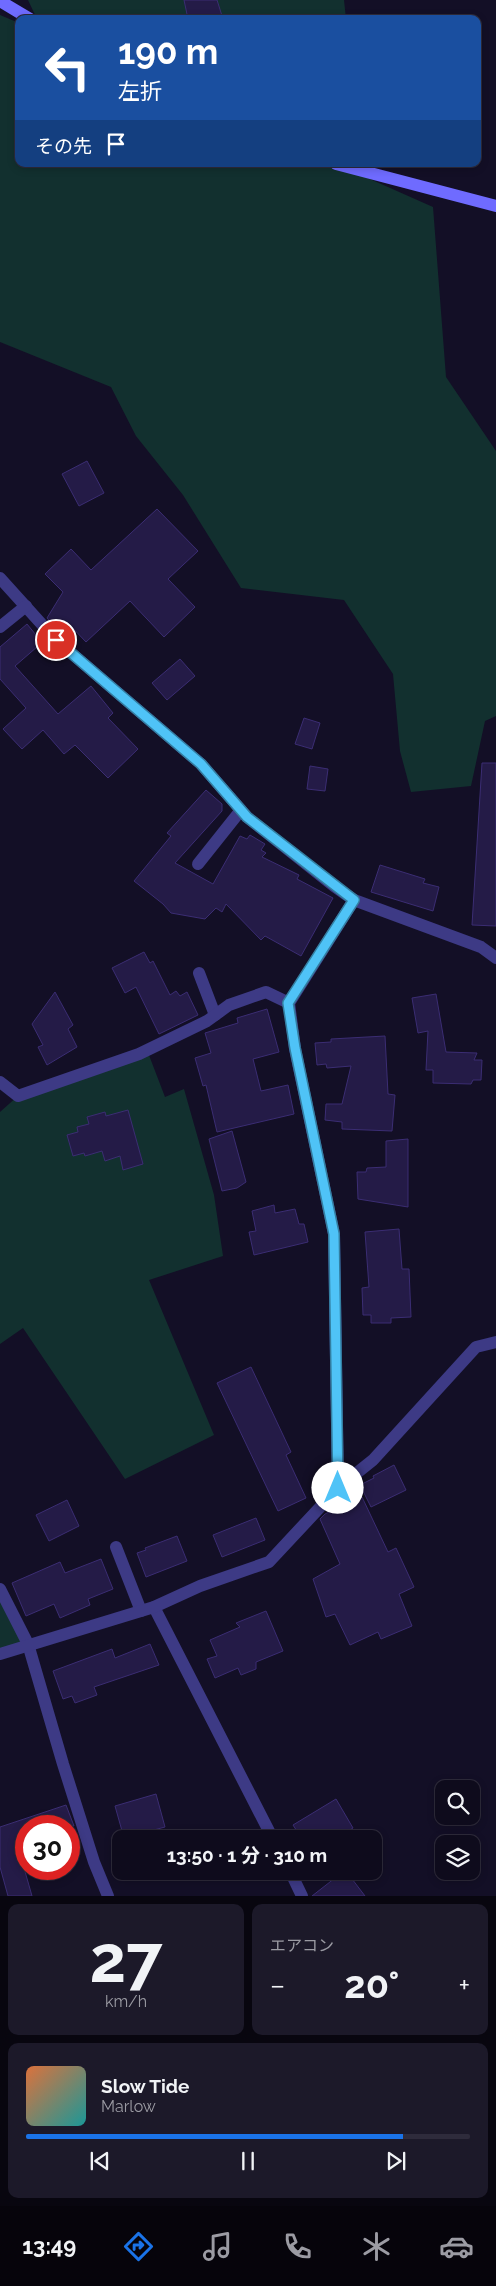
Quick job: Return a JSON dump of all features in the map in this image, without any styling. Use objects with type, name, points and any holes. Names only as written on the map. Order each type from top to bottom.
[{"type":"main road","points":[[0,1],[23,15]]},
{"type":"main road","points":[[347,167],[496,206]]},
{"type":"street","points":[[0,578],[56,640],[201,764],[241,810],[354,900],[481,947],[496,958]]},
{"type":"street","points":[[0,627],[26,606]]},
{"type":"street","points":[[198,864],[241,810]]},
{"type":"street","points":[[338,1488],[334,1234],[295,1048],[288,1003],[354,900]]},
{"type":"street","points":[[199,973],[215,1015]]},
{"type":"street","points":[[0,1082],[18,1096],[139,1054],[207,1021],[229,1005],[266,992],[288,1003]]},
{"type":"street","points":[[0,1654],[154,1607],[200,1586],[269,1562],[338,1488],[373,1460],[476,1346],[496,1342]]},
{"type":"street","points":[[116,1547],[141,1611]]},
{"type":"street","points":[[0,1589],[28,1644],[94,1862],[108,1896]]},
{"type":"street","points":[[154,1607],[268,1830]]},
{"type":"street","points":[[294,1880],[302,1896]]},
{"type":"green space","points":[[28,0],[344,0],[346,15],[35,15]]},
{"type":"green space","points":[[0,15],[15,21],[15,167],[343,167],[433,207],[446,377],[496,451],[496,716],[485,721],[471,786],[411,792],[400,751],[393,674],[344,600],[241,588],[183,495],[136,436],[111,387],[0,342]]},
{"type":"green space","points":[[147,1050],[165,1097],[184,1089],[214,1195],[223,1256],[149,1280],[214,1435],[125,1479],[23,1328],[0,1344],[0,1112],[18,1096]]},
{"type":"green space","points":[[0,1598],[28,1644],[0,1654]]},
{"type":"building","points":[[184,0],[217,0],[222,15],[187,15]]},
{"type":"building","points":[[87,461],[104,493],[79,506],[62,474]]},
{"type":"building","points":[[157,509],[198,551],[168,579],[195,607],[164,637],[130,601],[86,642],[67,622],[58,630],[47,618],[63,592],[45,574],[71,549],[91,570]]},
{"type":"building","points":[[27,624],[36,635],[38,632],[45,640],[15,666],[58,714],[91,686],[113,713],[108,718],[138,749],[108,778],[75,745],[64,754],[43,730],[22,749],[3,729],[26,708],[0,679],[0,647]]},
{"type":"building","points":[[180,659],[195,676],[167,700],[152,683]]},
{"type":"building","points":[[304,718],[320,723],[312,749],[295,744]]},
{"type":"building","points":[[482,763],[496,763],[496,926],[472,925]]},
{"type":"building","points":[[310,766],[328,769],[325,791],[307,789]]},
{"type":"building","points":[[206,790],[222,804],[222,811],[175,863],[213,884],[240,836],[247,839],[250,835],[265,844],[261,850],[266,853],[262,857],[299,875],[297,879],[333,898],[301,956],[265,936],[261,940],[226,904],[222,912],[216,908],[205,919],[171,913],[163,904],[134,881],[171,836],[167,833]]},
{"type":"building","points":[[380,865],[425,879],[423,883],[439,887],[433,911],[371,892]]},
{"type":"building","points":[[144,952],[150,963],[153,961],[170,995],[176,991],[180,996],[187,992],[198,1015],[159,1034],[136,987],[125,993],[112,968]]},
{"type":"building","points":[[55,992],[73,1025],[68,1029],[77,1047],[47,1065],[38,1047],[43,1045],[32,1024]]},
{"type":"building","points":[[436,994],[446,1052],[477,1053],[474,1060],[482,1060],[481,1080],[473,1080],[471,1084],[433,1083],[433,1070],[426,1070],[428,1031],[418,1033],[412,998]]},
{"type":"building","points":[[267,1009],[279,1052],[253,1059],[261,1091],[288,1085],[294,1114],[217,1132],[206,1085],[203,1086],[195,1058],[211,1053],[205,1033],[238,1023],[237,1018]]},
{"type":"building","points":[[385,1036],[388,1094],[395,1095],[392,1131],[342,1129],[342,1122],[325,1120],[326,1104],[342,1104],[351,1066],[327,1068],[326,1064],[317,1065],[315,1043],[331,1042],[331,1039]]},
{"type":"building","points":[[128,1110],[143,1164],[123,1170],[120,1156],[105,1161],[102,1151],[85,1156],[84,1153],[73,1156],[67,1135],[78,1132],[77,1127],[89,1124],[87,1117],[105,1112],[106,1116]]},
{"type":"building","points":[[232,1131],[246,1182],[237,1188],[222,1191],[209,1139]]},
{"type":"building","points":[[408,1139],[408,1207],[358,1199],[357,1172],[366,1172],[367,1168],[386,1167],[386,1141]]},
{"type":"building","points":[[274,1205],[275,1213],[295,1209],[299,1224],[304,1224],[308,1242],[254,1255],[249,1232],[256,1231],[252,1211]]},
{"type":"building","points":[[399,1229],[402,1269],[409,1269],[411,1317],[391,1318],[391,1323],[371,1323],[371,1315],[363,1315],[362,1288],[369,1287],[365,1232]]},
{"type":"building","points":[[251,1367],[291,1452],[286,1455],[306,1498],[278,1511],[217,1383]]},
{"type":"building","points":[[394,1465],[406,1490],[371,1507],[360,1485]]},
{"type":"building","points":[[362,1497],[388,1552],[396,1548],[414,1587],[399,1594],[412,1626],[381,1639],[378,1632],[350,1645],[335,1614],[326,1617],[313,1579],[340,1564],[320,1519],[325,1514]]},
{"type":"building","points":[[67,1500],[79,1526],[49,1541],[36,1515]]},
{"type":"building","points":[[256,1518],[265,1540],[222,1557],[213,1535]]},
{"type":"building","points":[[177,1536],[187,1561],[146,1577],[137,1553]]},
{"type":"building","points":[[101,1559],[113,1589],[88,1599],[90,1605],[60,1618],[54,1604],[26,1616],[12,1583],[60,1562],[65,1573]]},
{"type":"building","points":[[266,1611],[283,1651],[256,1662],[256,1669],[241,1675],[238,1668],[215,1678],[207,1659],[217,1656],[210,1640],[240,1627],[236,1623]]},
{"type":"building","points":[[150,1644],[159,1665],[94,1687],[97,1695],[75,1703],[72,1696],[63,1699],[53,1671],[112,1649],[115,1658]]},
{"type":"building","points":[[156,1794],[165,1827],[154,1830],[122,1830],[115,1806]]},
{"type":"building","points":[[336,1799],[353,1828],[350,1830],[296,1830],[293,1825]]},
{"type":"building","points":[[66,1805],[70,1815],[36,1815]]},
{"type":"building","points":[[15,1822],[15,1880],[27,1880],[32,1896],[8,1896],[0,1867],[0,1827]]},
{"type":"building","points":[[332,1880],[353,1880],[365,1896],[312,1896]]},
{"type":"route","points":[[56,640],[201,764],[247,817],[354,900],[288,1003],[295,1048],[334,1234],[338,1488]]}]
